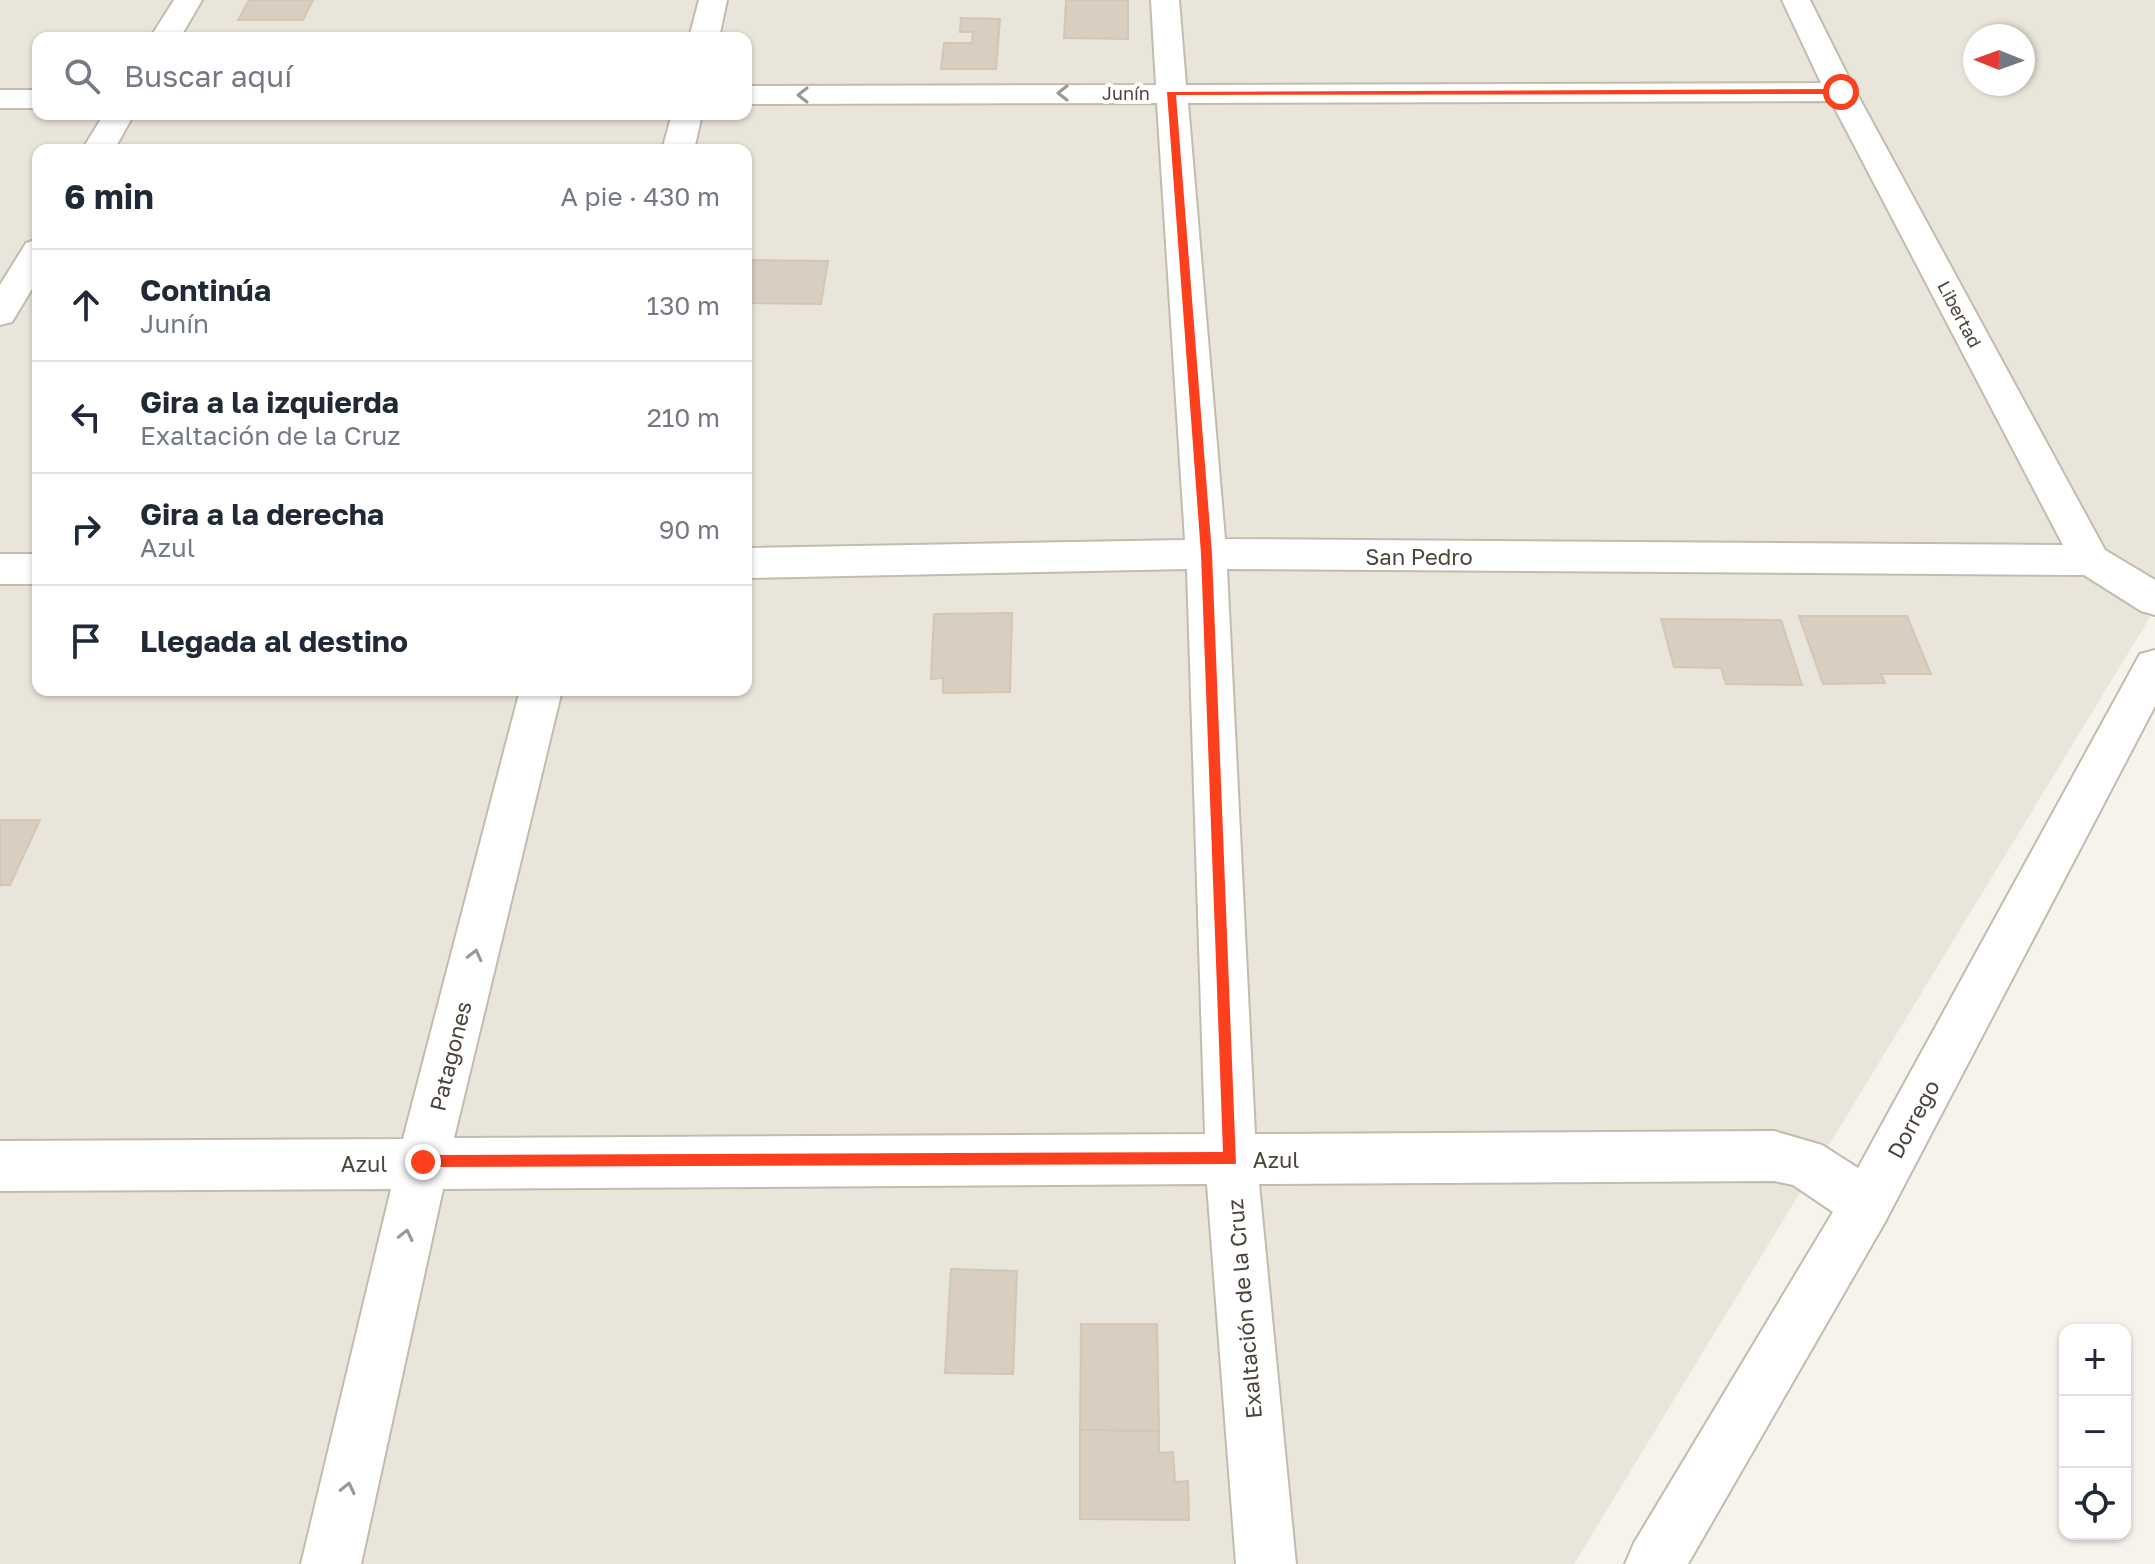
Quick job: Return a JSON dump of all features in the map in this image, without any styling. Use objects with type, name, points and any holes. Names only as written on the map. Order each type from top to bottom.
[{"type":"street","points":[[169,32],[188,0]]},
{"type":"street","points":[[705,32],[713,0]]},
{"type":"street","name":"Exaltación de la Cruz","points":[[1165,0],[1206,554],[1231,1159],[1266,1564]]},
{"type":"street","name":"Libertad","points":[[1796,0],[1841,92],[2091,560],[2155,600]]},
{"type":"street","name":"Junín","points":[[752,95],[1841,92]]},
{"type":"street","points":[[0,99],[32,99]]},
{"type":"street","points":[[102,144],[116,120]]},
{"type":"street","points":[[680,144],[686,120]]},
{"type":"street","points":[[0,314],[32,260]]},
{"type":"street","name":"San Pedro","points":[[752,563],[1206,554],[2091,560]]},
{"type":"street","points":[[0,569],[32,569]]},
{"type":"street","name":"Dorrego","points":[[1655,1564],[1867,1204],[2155,666]]},
{"type":"street","name":"Patagones","points":[[331,1564],[423,1162],[540,696]]},
{"type":"street","name":"Azul","points":[[0,1166],[1774,1156],[1804,1163],[1867,1204]]},
{"type":"shaded area","points":[[0,0],[2155,0],[2155,609],[1574,1564],[0,1564]]},
{"type":"building","points":[[249,0],[313,0],[303,20],[238,20]]},
{"type":"building","points":[[1066,0],[1128,0],[1128,39],[1064,38]]},
{"type":"building","points":[[961,18],[1000,19],[996,69],[941,69],[944,43],[972,43],[973,32],[960,32]]},
{"type":"building","points":[[752,260],[828,261],[821,304],[752,303]]},
{"type":"building","points":[[1012,613],[1010,692],[943,693],[943,678],[931,679],[934,614]]},
{"type":"building","points":[[1799,616],[1907,616],[1931,674],[1881,674],[1885,683],[1823,684]]},
{"type":"building","points":[[1661,619],[1781,620],[1802,685],[1726,684],[1721,668],[1674,667]]},
{"type":"building","points":[[0,820],[40,820],[10,885],[0,885]]},
{"type":"building","points":[[951,1269],[1017,1271],[1013,1374],[945,1373]]},
{"type":"building","points":[[1081,1324],[1157,1324],[1159,1431],[1080,1430]]},
{"type":"building","points":[[1080,1430],[1159,1431],[1159,1453],[1173,1452],[1175,1482],[1188,1481],[1189,1520],[1080,1519]]},
{"type":"route","points":[[423,1162],[1231,1159],[1206,554],[1171,92],[1841,92]]}]
